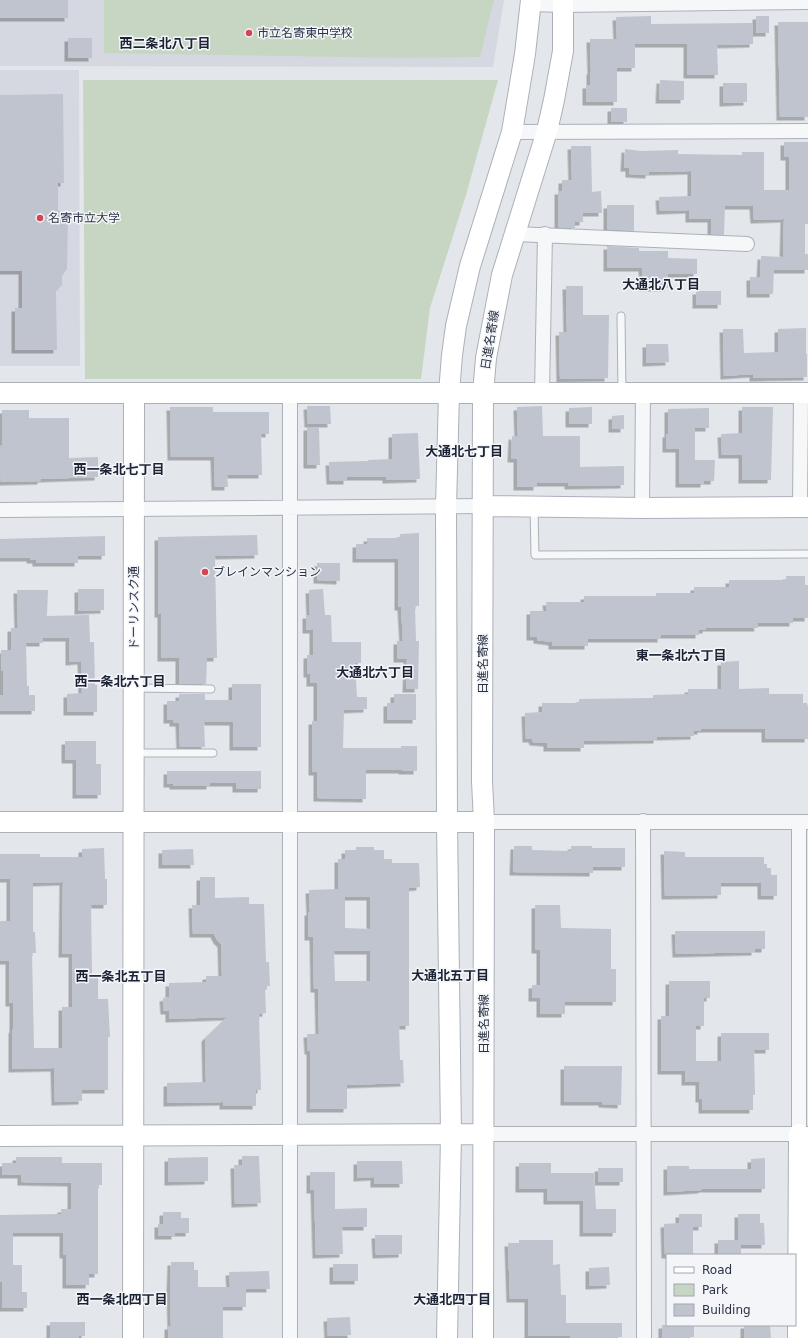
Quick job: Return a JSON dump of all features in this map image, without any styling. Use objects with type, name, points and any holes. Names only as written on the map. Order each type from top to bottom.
[{"type":"street","points":[[447,1338],[451,1135],[447,821],[446,507],[449,393],[456,326],[468,274],[512,132],[525,54],[531,2],[808,2]]},
{"type":"street","name":"日進名寄線","points":[[483,1338],[483,394],[486,358],[502,275],[547,131],[554,100],[563,51],[563,3]]},
{"type":"street","points":[[512,132],[808,131]]},
{"type":"street","points":[[515,234],[545,234],[747,244]]},
{"type":"street","points":[[542,394],[545,234]]},
{"type":"street","points":[[0,393],[804,393],[804,507],[642,508],[484,506],[0,510]]},
{"type":"street","points":[[290,393],[290,1338]]},
{"type":"street","points":[[642,508],[643,393]]},
{"type":"street","name":"ドーリンスク通","points":[[133,1338],[134,394]]},
{"type":"street","points":[[643,821],[644,1338]]},
{"type":"street","points":[[0,822],[803,822],[804,1134],[798,1338]]},
{"type":"street","points":[[0,1136],[804,1134]]},
{"type":"lane","points":[[621,316],[622,393]]},
{"type":"lane","points":[[534,507],[536,555],[808,554]]},
{"type":"lane","points":[[133,688],[211,689]]},
{"type":"lane","points":[[133,753],[213,753]]},
{"type":"shaded area","name":"市立名寄東中学校","points":[[0,0],[504,0],[493,67],[0,66]]},
{"type":"shaded area","name":"名寄市立大学","points":[[0,70],[79,70],[80,366],[0,366]]},
{"type":"green space","name":"市立名寄東中学校","points":[[104,0],[494,0],[480,57],[399,58],[104,53]]},
{"type":"green space","points":[[83,80],[498,80],[466,195],[430,308],[421,379],[85,379]]},
{"type":"building","points":[[0,0],[68,0],[68,18],[0,18]]},
{"type":"building","points":[[651,16],[651,24],[753,23],[753,44],[717,45],[718,75],[687,75],[687,44],[635,44],[635,68],[617,68],[617,102],[586,102],[586,85],[590,85],[591,71],[590,39],[617,39],[616,17]]},
{"type":"building","points":[[756,16],[769,16],[769,33],[756,33]]},
{"type":"building","points":[[778,22],[808,22],[808,117],[780,117]]},
{"type":"building","points":[[68,38],[92,38],[92,58],[68,58]]},
{"type":"building","points":[[660,80],[684,81],[684,100],[659,100]]},
{"type":"building","points":[[723,83],[747,83],[747,102],[723,103]]},
{"type":"building","name":"名寄市立大学","points":[[63,94],[64,183],[58,183],[58,210],[68,217],[67,269],[62,276],[62,285],[56,291],[57,350],[15,350],[15,308],[22,308],[22,271],[0,271],[0,95]]},
{"type":"building","points":[[611,108],[627,108],[627,122],[611,122]]},
{"type":"building","points":[[784,142],[808,142],[808,224],[805,224],[805,254],[808,254],[808,270],[774,270],[773,294],[750,294],[750,277],[760,277],[761,256],[783,257],[784,219],[754,220],[753,206],[725,206],[724,235],[711,234],[711,219],[689,219],[689,210],[660,211],[659,197],[691,196],[691,171],[649,172],[649,175],[629,174],[629,168],[624,168],[625,149],[641,151],[678,150],[678,154],[742,155],[742,152],[764,152],[764,190],[789,190],[789,157],[784,157]]},
{"type":"building","points":[[571,146],[591,146],[592,192],[601,191],[602,213],[583,213],[583,222],[575,222],[575,228],[558,227],[558,191],[562,191],[562,180],[572,180]]},
{"type":"building","points":[[607,205],[634,205],[634,231],[607,229]]},
{"type":"building","points":[[607,246],[639,248],[639,251],[668,251],[668,258],[697,259],[697,274],[668,274],[668,288],[643,288],[642,268],[607,268]]},
{"type":"building","points":[[566,286],[583,286],[583,315],[609,315],[608,378],[560,379],[559,332],[567,332]]},
{"type":"building","points":[[696,291],[721,291],[721,305],[696,305]]},
{"type":"building","points":[[806,328],[807,377],[753,378],[753,374],[724,376],[723,329],[743,329],[744,353],[778,352],[778,329]]},
{"type":"building","points":[[646,344],[668,344],[669,362],[646,363]]},
{"type":"building","points":[[307,406],[330,406],[331,424],[308,424]]},
{"type":"building","points":[[542,406],[543,436],[580,436],[580,467],[624,466],[624,485],[568,486],[568,483],[537,483],[537,487],[517,487],[517,459],[511,459],[512,436],[518,437],[517,407]]},
{"type":"building","points":[[170,407],[213,407],[213,412],[269,412],[269,434],[261,434],[262,475],[227,475],[228,487],[215,487],[214,457],[171,457]]},
{"type":"building","points":[[592,407],[592,424],[569,424],[569,408]]},
{"type":"building","points":[[742,407],[773,407],[771,480],[742,480],[742,455],[722,455],[721,434],[742,433]]},
{"type":"building","points":[[709,408],[709,428],[695,428],[695,460],[715,460],[714,481],[704,481],[704,484],[679,484],[679,449],[666,449],[666,434],[668,434],[668,409]]},
{"type":"building","points":[[2,410],[29,410],[29,418],[69,418],[69,458],[98,457],[98,477],[1,482],[0,461],[2,445]]},
{"type":"building","points":[[624,415],[624,429],[612,429],[612,416]]},
{"type":"building","points":[[307,427],[319,427],[320,465],[307,465]]},
{"type":"building","points":[[418,433],[420,479],[386,480],[386,477],[347,477],[347,481],[330,481],[329,462],[392,459],[392,434]]},
{"type":"building","points":[[419,533],[419,606],[415,606],[416,641],[419,641],[418,689],[406,689],[407,659],[397,659],[397,641],[403,641],[401,607],[398,607],[398,559],[356,559],[356,544],[367,544],[367,538],[400,538],[400,534]]},
{"type":"building","points":[[257,535],[258,555],[215,556],[217,658],[207,658],[206,684],[179,684],[179,658],[161,658],[161,614],[158,614],[158,537]]},
{"type":"building","points":[[105,536],[105,556],[78,556],[78,563],[36,563],[36,560],[30,560],[30,558],[0,558],[0,539]]},
{"type":"building","points":[[317,563],[340,563],[340,581],[317,580]]},
{"type":"building","points":[[786,576],[805,576],[805,585],[808,585],[808,618],[793,618],[793,623],[757,623],[758,628],[706,628],[706,630],[699,630],[699,635],[661,635],[661,639],[588,639],[588,646],[552,646],[552,642],[537,640],[537,637],[530,637],[530,611],[547,611],[546,602],[584,602],[584,596],[656,596],[656,593],[694,593],[694,587],[729,587],[729,580],[786,580]]},
{"type":"building","points":[[78,589],[104,589],[104,610],[78,611]]},
{"type":"building","points":[[323,589],[325,615],[331,615],[332,642],[361,642],[361,663],[355,663],[357,697],[367,697],[367,709],[344,710],[343,748],[401,748],[401,746],[417,746],[417,771],[366,770],[366,799],[317,798],[317,772],[312,772],[312,721],[317,721],[317,683],[310,683],[310,674],[307,674],[307,655],[313,655],[313,630],[306,630],[306,615],[310,615],[309,590]]},
{"type":"building","points":[[17,590],[48,590],[47,616],[89,615],[90,642],[94,642],[97,712],[67,712],[67,694],[82,693],[81,661],[69,662],[69,638],[43,638],[43,643],[26,643],[27,686],[29,686],[29,695],[35,695],[35,711],[0,711],[0,695],[3,695],[1,650],[11,650],[11,628],[18,628]]},
{"type":"building","points":[[739,661],[739,689],[769,688],[769,694],[803,694],[803,703],[807,703],[808,707],[808,739],[765,739],[765,729],[701,729],[701,731],[694,731],[694,736],[657,737],[657,740],[584,741],[584,748],[547,748],[547,743],[533,742],[532,739],[526,739],[525,713],[542,712],[542,703],[579,703],[579,699],[653,698],[653,695],[688,694],[688,689],[721,689],[721,662]]},
{"type":"building","points":[[232,684],[261,684],[261,747],[233,747],[233,722],[204,722],[205,747],[180,747],[179,723],[173,723],[173,720],[167,720],[167,701],[179,701],[179,694],[205,694],[205,700],[232,700]]},
{"type":"building","points":[[394,694],[416,694],[416,720],[387,720],[387,703],[394,703]]},
{"type":"building","points":[[65,741],[96,741],[96,764],[101,764],[101,795],[76,795],[76,760],[65,760]]},
{"type":"building","points":[[167,771],[261,771],[261,789],[236,789],[236,783],[210,783],[210,786],[173,786],[173,784],[167,784]]},
{"type":"building","points":[[514,846],[532,846],[532,850],[571,851],[571,846],[592,846],[592,848],[625,848],[625,867],[593,867],[593,873],[513,872]]},
{"type":"building","points":[[356,847],[374,847],[374,850],[384,850],[384,859],[392,859],[392,863],[419,863],[420,887],[409,888],[409,1026],[399,1026],[400,1060],[403,1060],[404,1083],[347,1085],[347,1109],[310,1109],[310,1051],[308,1051],[307,1034],[319,1034],[318,989],[314,989],[313,937],[308,937],[308,912],[310,912],[309,890],[338,889],[338,859],[345,859],[345,850],[356,850]],"holes":[[[345,897],[370,897],[370,929],[345,928]],[[334,951],[370,951],[370,981],[335,981]]]},
{"type":"building","points":[[104,848],[105,879],[107,879],[107,905],[91,905],[92,974],[98,974],[98,999],[108,999],[110,1037],[108,1037],[108,1090],[82,1090],[82,1101],[55,1102],[54,1068],[12,1069],[13,1003],[9,1003],[9,961],[0,961],[0,921],[10,921],[10,879],[0,879],[0,854],[40,854],[40,857],[82,857],[82,849]],"holes":[[[63,882],[62,954],[72,954],[72,1007],[62,1007],[62,1048],[34,1048],[32,953],[36,953],[35,932],[33,932],[33,883]]]},
{"type":"building","points":[[193,849],[194,865],[162,865],[162,850]]},
{"type":"building","points":[[664,851],[685,852],[685,857],[764,857],[764,864],[767,864],[767,868],[771,868],[771,875],[777,875],[777,896],[761,896],[761,883],[721,883],[721,895],[665,896]]},
{"type":"building","points":[[200,877],[215,877],[215,898],[249,897],[249,904],[264,904],[266,962],[269,962],[270,986],[265,986],[266,1013],[259,1014],[261,1090],[256,1090],[256,1106],[223,1106],[223,1102],[167,1103],[167,1083],[206,1082],[205,1038],[227,1017],[169,1019],[169,1011],[164,1011],[163,998],[169,997],[169,983],[206,982],[206,976],[222,976],[221,944],[214,934],[193,934],[192,905],[200,905]]},
{"type":"building","points":[[535,905],[560,905],[561,928],[611,929],[611,969],[616,969],[616,1002],[565,1002],[565,1014],[540,1014],[540,998],[532,998],[532,985],[540,985],[540,950],[535,950]]},
{"type":"building","points":[[675,931],[765,931],[765,949],[755,949],[755,952],[676,954]]},
{"type":"building","points":[[669,981],[710,981],[710,998],[704,998],[704,1026],[696,1026],[696,1061],[721,1061],[721,1033],[769,1033],[769,1050],[754,1050],[755,1095],[753,1095],[753,1110],[702,1110],[702,1099],[699,1099],[699,1082],[685,1082],[685,1071],[661,1071],[661,1016],[669,1016]]},
{"type":"building","points":[[564,1066],[622,1066],[621,1105],[602,1104],[602,1102],[564,1102]]},
{"type":"building","points":[[242,1156],[259,1156],[261,1203],[235,1204],[234,1165],[242,1165]]},
{"type":"building","points":[[16,1157],[62,1157],[62,1163],[102,1163],[102,1185],[98,1185],[98,1274],[89,1274],[89,1285],[66,1285],[66,1255],[63,1255],[63,1233],[13,1233],[13,1265],[22,1265],[22,1292],[27,1292],[27,1308],[2,1308],[2,1282],[0,1282],[0,1215],[61,1214],[61,1209],[71,1209],[71,1183],[21,1182],[21,1175],[2,1175],[2,1163],[16,1163]]},
{"type":"building","points":[[208,1157],[208,1181],[168,1182],[168,1158]]},
{"type":"building","points":[[765,1158],[765,1189],[702,1189],[667,1192],[667,1166],[689,1166],[689,1169],[751,1169],[751,1159]]},
{"type":"building","points":[[357,1161],[402,1161],[403,1184],[374,1184],[374,1177],[357,1178]]},
{"type":"building","points":[[519,1163],[551,1163],[551,1173],[594,1173],[596,1209],[616,1209],[616,1233],[583,1233],[583,1201],[547,1201],[547,1189],[519,1189]]},
{"type":"building","points":[[598,1168],[623,1168],[623,1182],[598,1182]]},
{"type":"building","points":[[310,1172],[335,1172],[335,1209],[367,1208],[367,1227],[342,1227],[343,1254],[316,1255],[314,1190],[310,1190]]},
{"type":"building","points":[[163,1212],[181,1212],[181,1218],[189,1218],[189,1233],[175,1233],[175,1236],[158,1236],[158,1224],[163,1224]]},
{"type":"building","points":[[679,1214],[702,1214],[702,1227],[693,1227],[693,1254],[665,1255],[664,1224],[679,1223]]},
{"type":"building","points":[[738,1214],[760,1214],[760,1223],[764,1223],[765,1245],[741,1245],[741,1254],[718,1254],[718,1240],[738,1240]]},
{"type":"building","points":[[375,1235],[402,1235],[402,1254],[376,1255]]},
{"type":"building","points":[[519,1240],[553,1240],[553,1265],[560,1264],[561,1295],[566,1295],[566,1323],[622,1323],[622,1337],[570,1338],[570,1336],[528,1336],[528,1299],[510,1299],[508,1243],[519,1243]]},
{"type":"building","points":[[171,1262],[194,1262],[194,1270],[198,1270],[198,1287],[230,1287],[229,1272],[269,1271],[270,1289],[246,1289],[246,1307],[223,1307],[223,1338],[168,1338],[168,1326],[171,1326]]},
{"type":"building","points":[[333,1264],[358,1264],[358,1281],[333,1281]]},
{"type":"building","points":[[609,1267],[610,1285],[589,1286],[589,1268]]},
{"type":"building","points":[[350,1317],[351,1335],[328,1336],[327,1318]]},
{"type":"building","points":[[50,1322],[85,1322],[85,1336],[79,1336],[79,1338],[50,1338]]},
{"type":"building","points":[[662,1325],[694,1326],[694,1337],[662,1338]]},
{"type":"building","points":[[744,1326],[770,1326],[771,1338],[744,1338]]},
{"type":"place","name":"市立名寄東中学校","points":[[249,33]]},
{"type":"place","name":"名寄市立大学","points":[[40,218]]},
{"type":"place","name":"ブレインマンション","points":[[205,572]]},
{"type":"district","name":"西二条北八丁目","points":[[165,43]]},
{"type":"district","name":"大通北八丁目","points":[[661,284]]},
{"type":"district","name":"大通北七丁目","points":[[464,451]]},
{"type":"district","name":"西一条北七丁目","points":[[119,469]]},
{"type":"district","name":"東一条北六丁目","points":[[681,655]]},
{"type":"district","name":"大通北六丁目","points":[[375,672]]},
{"type":"district","name":"西一条北六丁目","points":[[120,681]]},
{"type":"district","name":"大通北五丁目","points":[[450,975]]},
{"type":"district","name":"西一条北五丁目","points":[[121,976]]},
{"type":"district","name":"西一条北四丁目","points":[[122,1299]]},
{"type":"district","name":"大通北四丁目","points":[[452,1299]]}]
